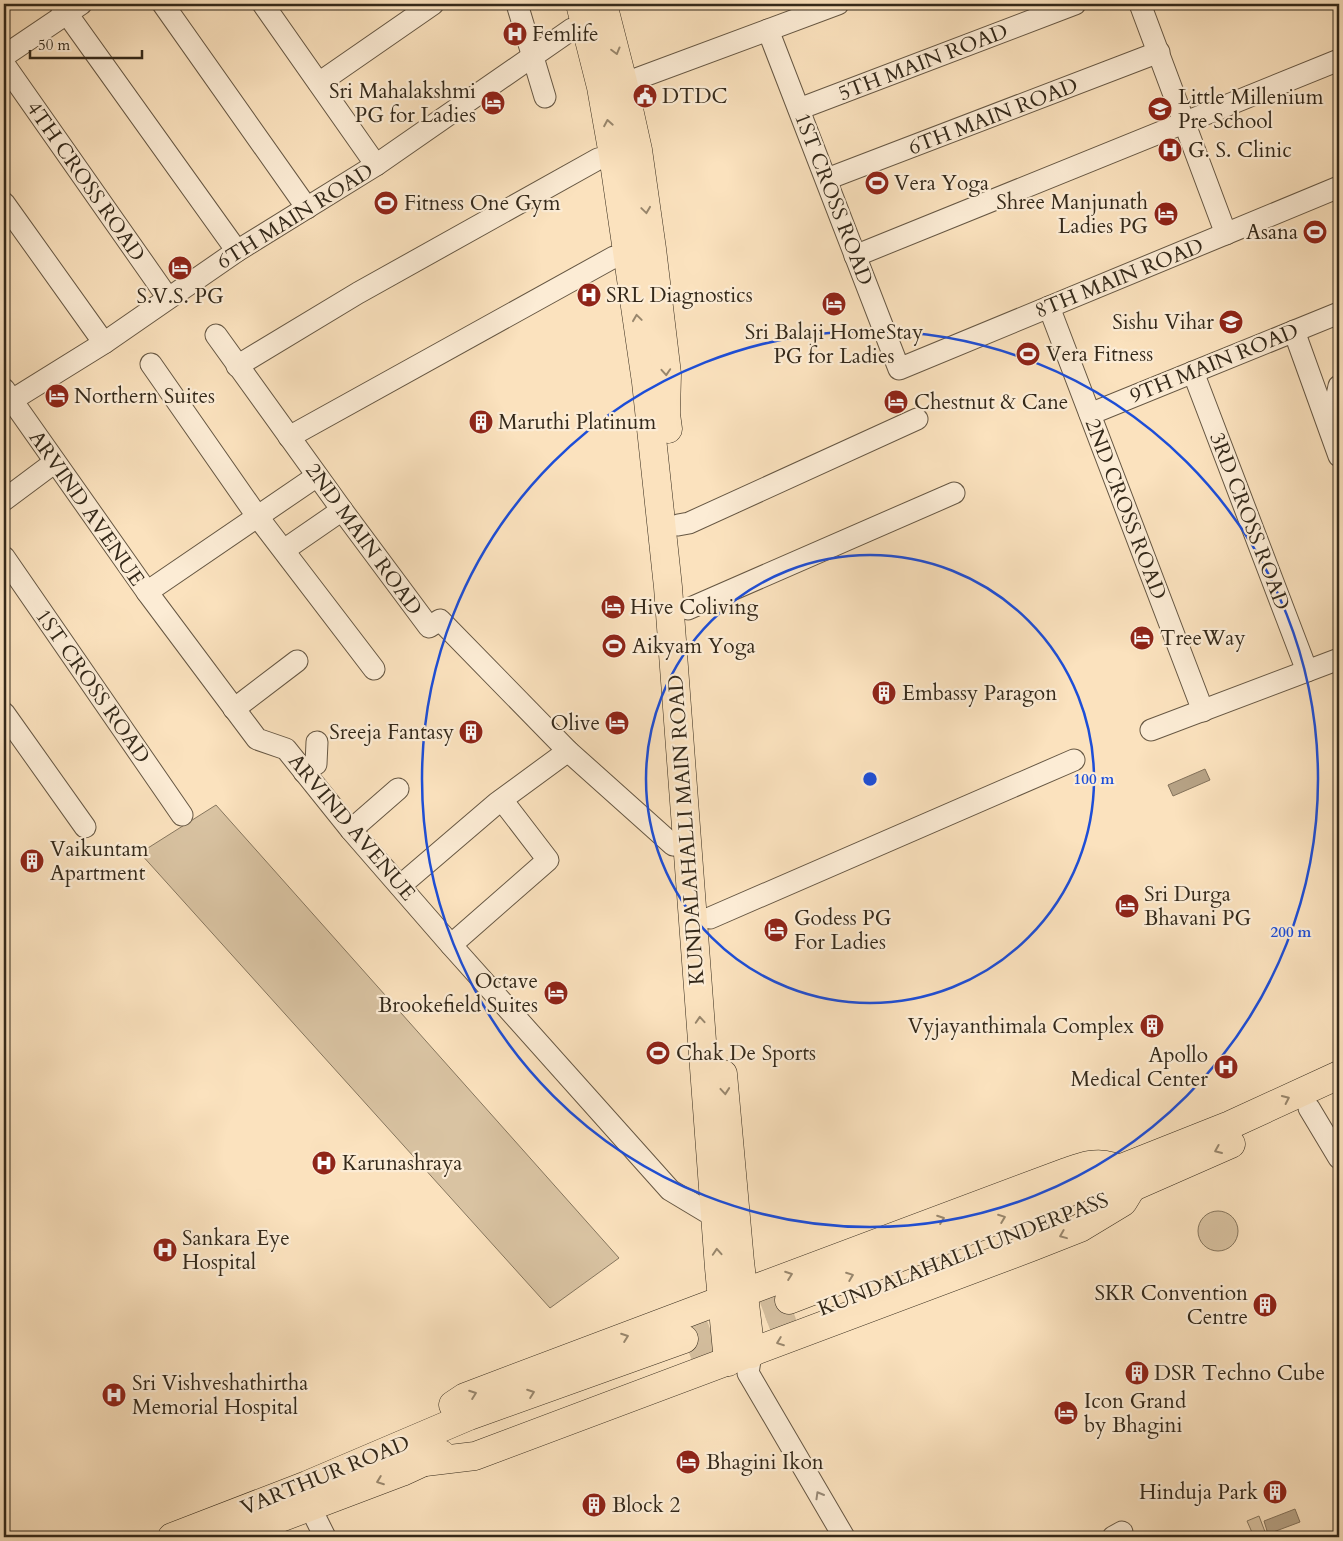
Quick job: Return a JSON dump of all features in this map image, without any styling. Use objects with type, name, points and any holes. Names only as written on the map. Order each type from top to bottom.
[{"type":"main road","name":"KUNDALAHALLI MAIN ROAD","points":[[603,4],[624,82],[638,150],[667,374],[666,414],[688,609],[710,918],[723,1300]]},
{"type":"main road","name":"KUNDALAHALLI MAIN ROAD","points":[[582,14],[601,88],[613,155],[646,382],[668,587],[715,1217],[723,1300],[736,1363]]},
{"type":"main road","points":[[1125,1179],[1241,1120],[1339,1075]]},
{"type":"main road","points":[[1125,1179],[1309,1108],[1339,1094]]},
{"type":"main road","points":[[422,1435],[440,1415],[465,1397],[1088,1164],[1102,1163],[1125,1179]]},
{"type":"main road","points":[[425,1462],[475,1456],[736,1363],[1080,1228],[1123,1202],[1125,1179]]},
{"type":"main road","name":"KUNDALAHALLI UNDERPASS","points":[[792,1309],[1078,1189],[1125,1179]]},
{"type":"main road","points":[[422,1435],[469,1416],[688,1349],[476,1438],[425,1462]]},
{"type":"main road","name":"VARTHUR ROAD","points":[[172,1537],[307,1485],[422,1435]]},
{"type":"main road","name":"VARTHUR ROAD","points":[[230,1537],[425,1462]]},
{"type":"street","points":[[163,4],[307,208]]},
{"type":"street","points":[[318,82],[433,4]]},
{"type":"street","points":[[518,4],[544,97]]},
{"type":"street","points":[[624,82],[838,4]]},
{"type":"street","name":"5TH MAIN ROAD","points":[[799,109],[1075,4]]},
{"type":"street","points":[[1140,4],[1226,234]]},
{"type":"street","points":[[268,6],[376,165]]},
{"type":"street","points":[[4,56],[69,7],[237,251]]},
{"type":"street","name":"6TH MAIN ROAD","points":[[6,398],[104,343],[237,251],[376,165],[572,29],[582,14]]},
{"type":"street","name":"1ST CROSS ROAD","points":[[768,30],[899,369]]},
{"type":"street","name":"6TH MAIN ROAD","points":[[826,179],[1159,52]]},
{"type":"street","points":[[855,256],[1339,60]]},
{"type":"street","name":"4TH CROSS ROAD","points":[[4,64],[168,298]]},
{"type":"street","points":[[237,366],[358,293],[598,159],[613,155]]},
{"type":"street","name":"8TH MAIN ROAD","points":[[899,369],[1339,187]]},
{"type":"street","points":[[4,203],[104,343]]},
{"type":"street","points":[[289,437],[614,257],[628,254]]},
{"type":"street","name":"2ND CROSS ROAD","points":[[1049,307],[1203,711]]},
{"type":"street","name":"9TH MAIN ROAD","points":[[1090,414],[1339,312]]},
{"type":"street","points":[[1294,331],[1339,456]]},
{"type":"street","name":"2ND MAIN ROAD","points":[[216,335],[428,628],[440,620],[568,750],[673,845],[688,846]]},
{"type":"street","points":[[151,364],[257,516],[374,669]]},
{"type":"street","name":"3RD CROSS ROAD","points":[[1193,372],[1307,671]]},
{"type":"street","points":[[1330,429],[1339,386]]},
{"type":"street","name":"ARVIND AVENUE","points":[[6,398],[55,462],[147,592],[257,739],[286,749],[351,830],[451,945],[670,1190],[715,1217]]},
{"type":"street","points":[[678,526],[697,520],[917,419]]},
{"type":"street","points":[[4,500],[55,462]]},
{"type":"street","points":[[147,592],[317,476]]},
{"type":"street","points":[[688,609],[954,493]]},
{"type":"street","points":[[284,550],[342,510]]},
{"type":"street","name":"1ST CROSS ROAD","points":[[4,556],[182,814]]},
{"type":"street","points":[[1151,730],[1339,659]]},
{"type":"street","points":[[234,709],[297,660]]},
{"type":"street","points":[[4,712],[85,827]]},
{"type":"street","points":[[304,772],[316,764],[317,742]]},
{"type":"street","points":[[400,886],[502,800],[568,750]]},
{"type":"street","points":[[710,918],[1074,760]]},
{"type":"street","points":[[351,830],[398,789]]},
{"type":"street","points":[[451,945],[548,860],[502,800]]},
{"type":"street","points":[[1309,1108],[1339,1158]]},
{"type":"street","points":[[736,1363],[844,1537]]},
{"type":"street","points":[[310,1507],[325,1537]]},
{"type":"shaded area","points":[[1205,769],[1210,780],[1173,796],[1168,785]]},
{"type":"shaded area","points":[[216,805],[619,1258],[550,1308],[140,853]]},
{"type":"shaded area","points":[[1222,1211],[1229,1214],[1235,1220],[1238,1231],[1237,1239],[1229,1248],[1222,1251],[1214,1251],[1207,1248],[1199,1239],[1198,1227],[1201,1220],[1210,1212]]},
{"type":"shaded area","points":[[1295,1509],[1300,1522],[1268,1534],[1264,1521]]},
{"type":"shaded area","points":[[1259,1516],[1267,1537],[1254,1537],[1247,1521]]},
{"type":"tunnel","points":[[684,1339],[789,1300]]},
{"type":"tunnel","points":[[691,1358],[796,1319]]},
{"type":"place","name":"Femlife","points":[[515,34]]},
{"type":"place","name":"DTDC","points":[[645,96]]},
{"type":"place","name":"Sri Mahalakshmi PG for Ladies","points":[[493,103]]},
{"type":"place","name":"Little Millenium Pre School","points":[[1160,109]]},
{"type":"place","name":"G. S. Clinic","points":[[1170,150]]},
{"type":"place","name":"Vera Yoga","points":[[877,183]]},
{"type":"place","name":"Fitness One Gym","points":[[386,203]]},
{"type":"place","name":"Shree Manjunath Ladies PG","points":[[1166,214]]},
{"type":"place","name":"Asana","points":[[1315,232]]},
{"type":"place","name":"S.V.S. PG","points":[[180,268]]},
{"type":"place","name":"SRL Diagnostics","points":[[589,295]]},
{"type":"place","name":"Sri Balaji HomeStay PG for Ladies","points":[[834,304]]},
{"type":"place","name":"Sishu Vihar","points":[[1231,322]]},
{"type":"place","name":"Vera Fitness","points":[[1028,354]]},
{"type":"place","name":"Northern Suites","points":[[57,396]]},
{"type":"place","name":"Chestnut & Cane","points":[[896,402]]},
{"type":"place","name":"Maruthi Platinum","points":[[481,422]]},
{"type":"place","name":"Hive Coliving","points":[[613,607]]},
{"type":"place","name":"TreeWay","points":[[1142,638]]},
{"type":"place","name":"Aikyam Yoga","points":[[614,646]]},
{"type":"place","name":"Embassy Paragon","points":[[884,693]]},
{"type":"place","name":"Olive","points":[[617,723]]},
{"type":"place","name":"Sreeja Fantasy","points":[[471,732]]},
{"type":"place","name":"Vaikuntam Apartment","points":[[32,861]]},
{"type":"place","name":"Sri Durga Bhavani PG","points":[[1127,906]]},
{"type":"place","name":"Godess PG For Ladies","points":[[776,930]]},
{"type":"place","name":"Octave Brookefield Suites","points":[[556,993]]},
{"type":"place","name":"Vyjayanthimala Complex","points":[[1152,1026]]},
{"type":"place","name":"Chak De Sports","points":[[658,1053]]},
{"type":"place","name":"Apollo Medical Center","points":[[1226,1067]]},
{"type":"place","name":"Karunashraya","points":[[324,1163]]},
{"type":"place","name":"Sankara Eye Hospital","points":[[165,1250]]},
{"type":"place","name":"SKR Convention Centre","points":[[1265,1305]]},
{"type":"place","name":"DSR Techno Cube","points":[[1137,1373]]},
{"type":"place","name":"Sri Vishveshathirtha Memorial Hospital","points":[[114,1395]]},
{"type":"place","name":"Icon Grand by Bhagini","points":[[1066,1413]]},
{"type":"place","name":"Bhagini Ikon","points":[[688,1462]]},
{"type":"place","name":"Hinduja Park","points":[[1275,1492]]},
{"type":"place","name":"Block 2","points":[[594,1505]]}]
